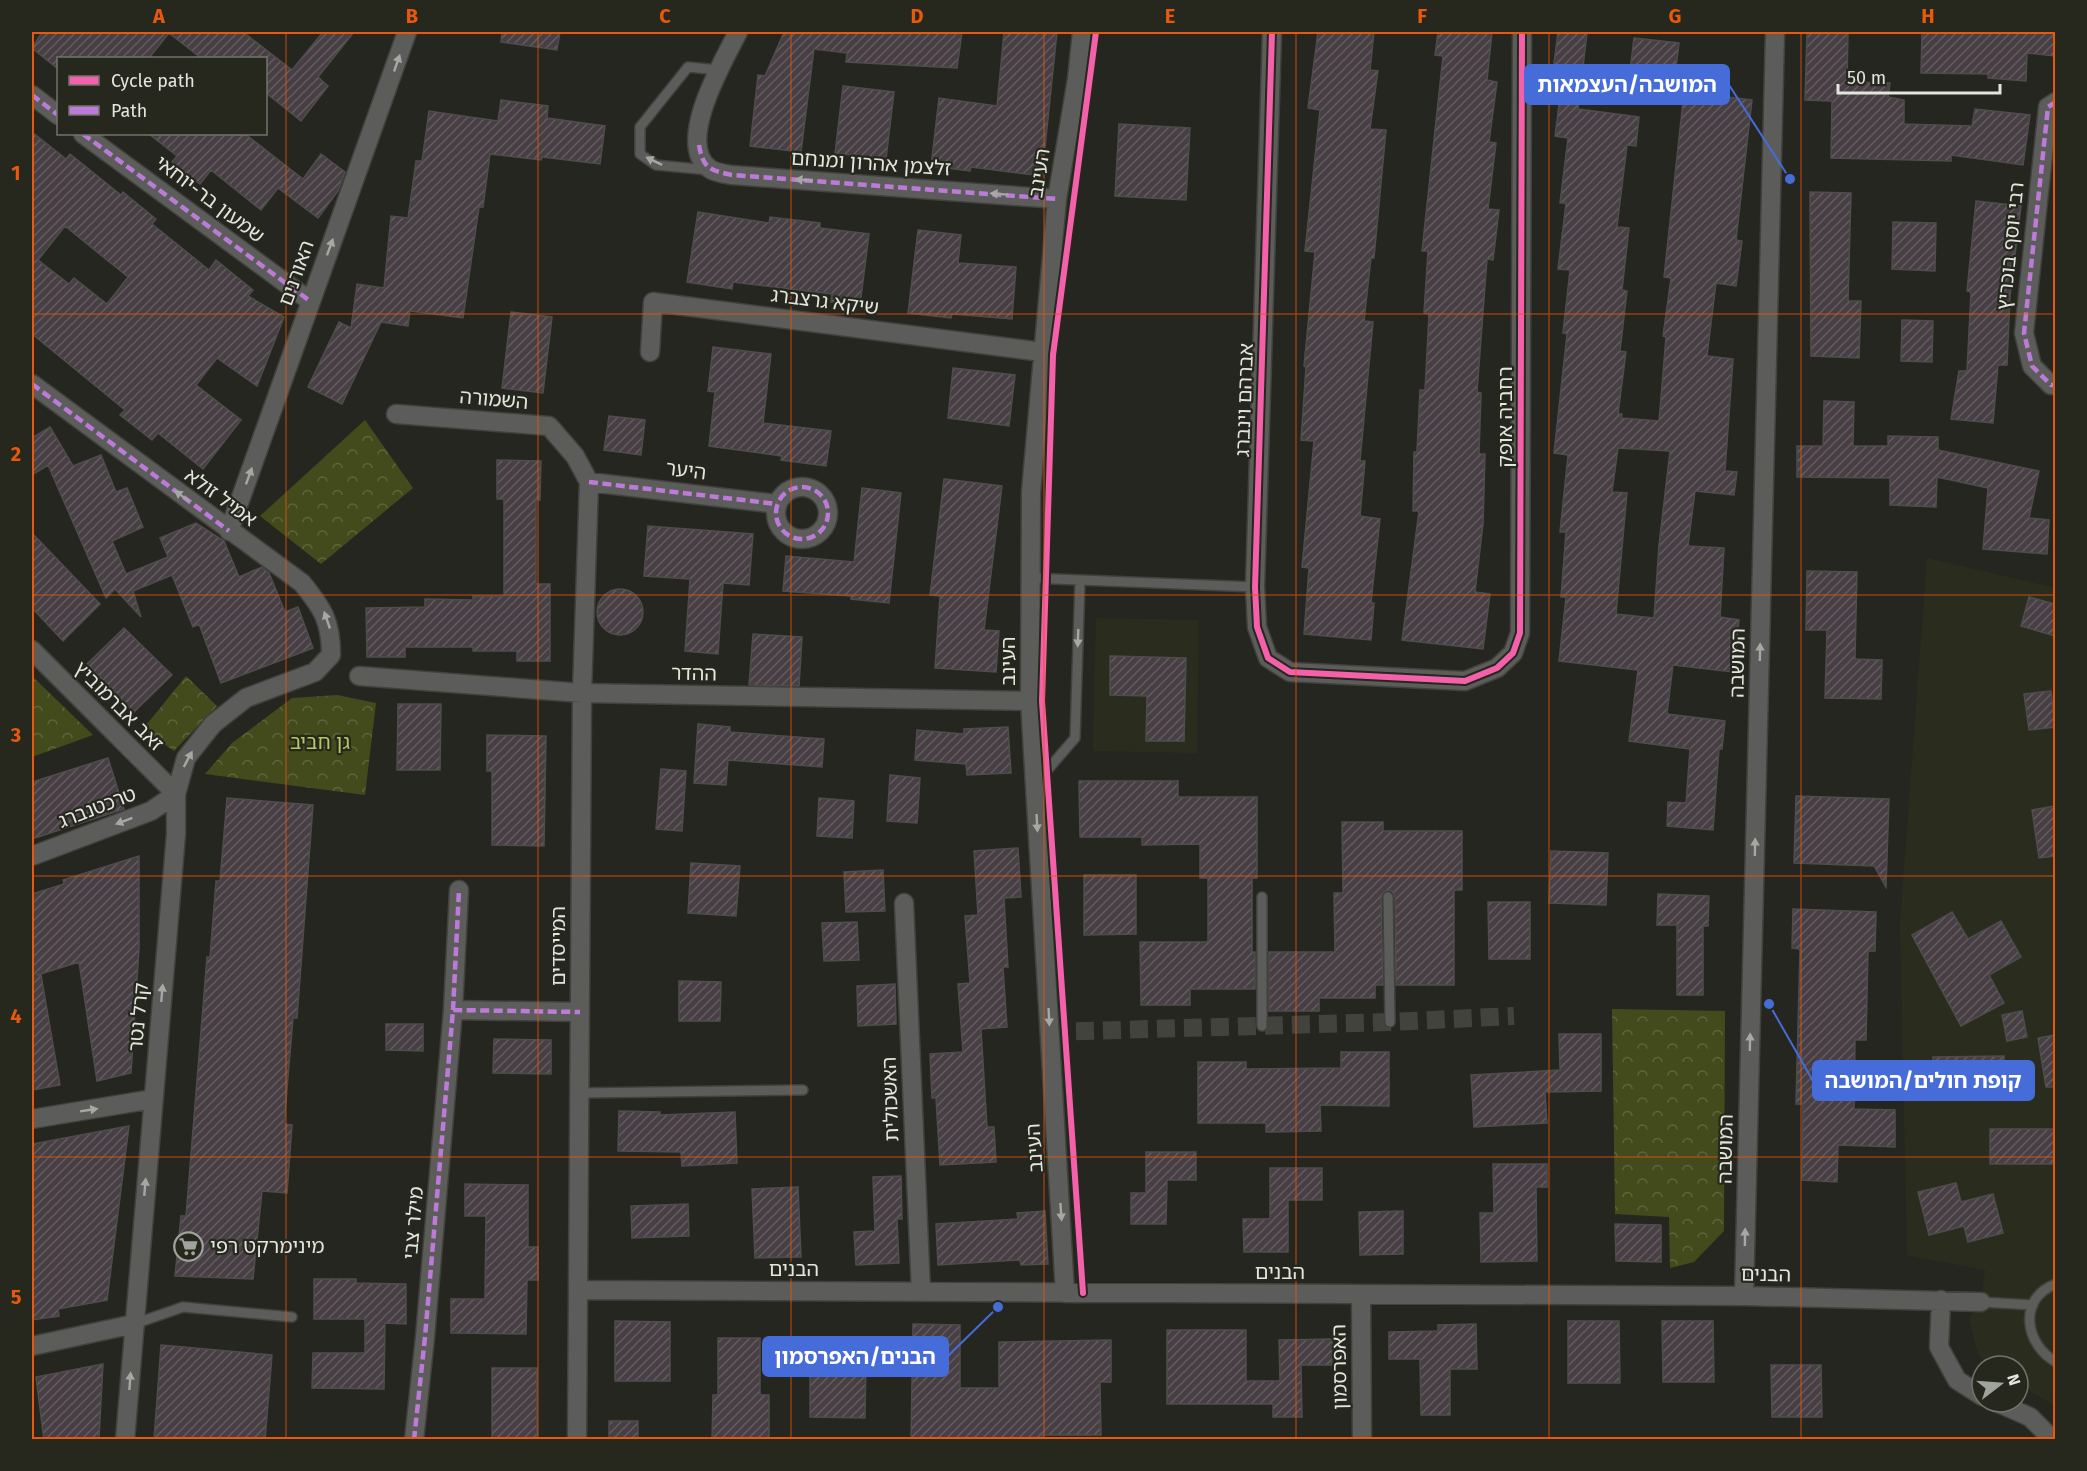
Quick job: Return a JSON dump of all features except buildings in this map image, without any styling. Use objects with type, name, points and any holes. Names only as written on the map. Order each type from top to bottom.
[{"type":"street","name":"האורנים","points":[[229,531],[407,32]]},
{"type":"street","points":[[711,170],[702,160],[696,126],[719,70],[738,32]]},
{"type":"street","name":"העינב","points":[[1065,1293],[1030,701],[1031,492],[1041,352],[1057,199],[1077,79],[1082,32]]},
{"type":"street","name":"אברהם וינברג","points":[[1272,32],[1255,587],[1257,627],[1268,658],[1290,672],[1372,677]]},
{"type":"street","name":"רחביה אופק","points":[[1372,677],[1465,681],[1497,668],[1513,653],[1520,633],[1522,32]]},
{"type":"street","name":"המושבה","points":[[1744,1296],[1775,32]]},
{"type":"street","points":[[32,95],[57,114]]},
{"type":"street","name":"רבי יוסף בוכריץ","points":[[2055,102],[2048,107],[2024,333],[2031,366],[2055,386]]},
{"type":"street","name":"שמעון בר-יוחאי","points":[[84,135],[310,302]]},
{"type":"street","name":"זלצמן אהרון ומנחם","points":[[711,170],[732,175],[1057,199]]},
{"type":"street","name":"שיקא גרצברג","points":[[650,352],[653,302],[1041,352]]},
{"type":"street","name":"אמיל זולא","points":[[32,384],[302,583],[323,609],[331,633],[331,655],[315,672]]},
{"type":"street","name":"השמורה","points":[[396,414],[549,426],[575,456],[589,482]]},
{"type":"street","name":"היער","points":[[589,482],[777,504]]},
{"type":"street","name":"המייסדים","points":[[577,1440],[582,693],[589,482]]},
{"type":"street","name":"זאב אברמוביץ","points":[[32,650],[176,794]]},
{"type":"street","name":"קרל נטר","points":[[125,1440],[176,834],[176,794],[186,758],[213,724],[246,698],[315,672]]},
{"type":"street","name":"ההדר","points":[[358,676],[582,693],[1030,701]]},
{"type":"street","name":"טרכטנברג","points":[[32,856],[151,811],[176,794]]},
{"type":"street","name":"מילר צבי","points":[[414,1440],[453,1010],[459,890]]},
{"type":"street","name":"האשכולית","points":[[904,903],[921,1292]]},
{"type":"street","points":[[453,1010],[580,1012]]},
{"type":"street","points":[[32,1119],[153,1099]]},
{"type":"street","name":"הבנים","points":[[578,1290],[1744,1296],[1981,1302]]},
{"type":"street","name":"האפרסמון","points":[[1361,1295],[1362,1440]]},
{"type":"street","points":[[1941,1300],[1939,1347],[1957,1380],[1970,1388]]},
{"type":"street","points":[[32,1346],[134,1324]]},
{"type":"street","points":[[2023,1414],[2030,1417],[2053,1440]]},
{"type":"lane","points":[[711,170],[656,165],[640,154],[640,127],[688,66],[719,70]]},
{"type":"lane","points":[[1030,578],[1255,587]]},
{"type":"lane","points":[[1035,784],[1075,738],[1080,580]]},
{"type":"lane","points":[[1262,897],[1262,1026]]},
{"type":"lane","points":[[1388,897],[1390,1022]]},
{"type":"lane","points":[[579,1093],[803,1090]]},
{"type":"lane","points":[[2055,1284],[2041,1293],[2032,1305],[2029,1318],[2030,1332],[2040,1351],[2055,1362]]},
{"type":"lane","points":[[1981,1302],[2032,1305]]},
{"type":"lane","points":[[134,1324],[183,1307],[292,1317]]},
{"type":"shaded area","points":[[1927,558],[2055,588],[2055,1406],[2030,1391],[2030,1354],[1978,1354],[1969,1319],[1981,1302],[1985,1270],[1907,1255],[1900,923]]},
{"type":"shaded area","points":[[1096,618],[1199,620],[1197,753],[1093,751]]},
{"type":"green space","points":[[365,420],[413,488],[321,564],[260,516]]},
{"type":"green space","points":[[32,676],[93,735],[32,757]]},
{"type":"green space","points":[[186,676],[217,706],[174,751],[143,729]]},
{"type":"green space","name":"גן חביב","points":[[337,695],[376,703],[365,795],[205,774],[232,743],[292,698]]},
{"type":"green space","points":[[1612,1009],[1725,1011],[1724,1231],[1694,1262],[1670,1268],[1669,1217],[1615,1214]]},
{"type":"tunnel","points":[[1049,1032],[1514,1016]]},
{"type":"marked path","points":[[32,95],[57,114]]},
{"type":"marked path","points":[[2056,102],[2048,107],[2024,333],[2032,366],[2051,385],[2056,385]]},
{"type":"marked path","points":[[84,135],[310,301]]},
{"type":"marked path","points":[[699,145],[705,164],[713,170],[732,175],[1057,199]]},
{"type":"marked path","points":[[32,384],[229,531]]},
{"type":"marked path","points":[[589,482],[777,504]]},
{"type":"marked path","points":[[797,487],[807,487],[821,494],[828,513],[821,532],[807,539],[797,539],[787,535],[780,528],[776,518],[776,508],[780,498],[787,491],[797,487]]},
{"type":"marked path","points":[[453,1010],[459,890]]},
{"type":"marked path","points":[[414,1440],[453,1010],[580,1012]]},
{"type":"cycle path","points":[[1083,1293],[1042,701],[1053,355],[1096,32]]},
{"type":"cycle path","points":[[1272,32],[1255,587],[1257,627],[1268,658],[1290,672],[1465,681],[1497,668],[1513,653],[1520,633],[1522,32]]},
{"type":"place","name":"המושבה/העצמאות","points":[[1790,179]]},
{"type":"place","name":"קופת חולים/המושבה","points":[[1769,1004]]},
{"type":"place","name":"מינימרקט רפי","points":[[189,1246]]},
{"type":"place","name":"הבנים/האפרסמון","points":[[998,1307]]}]
